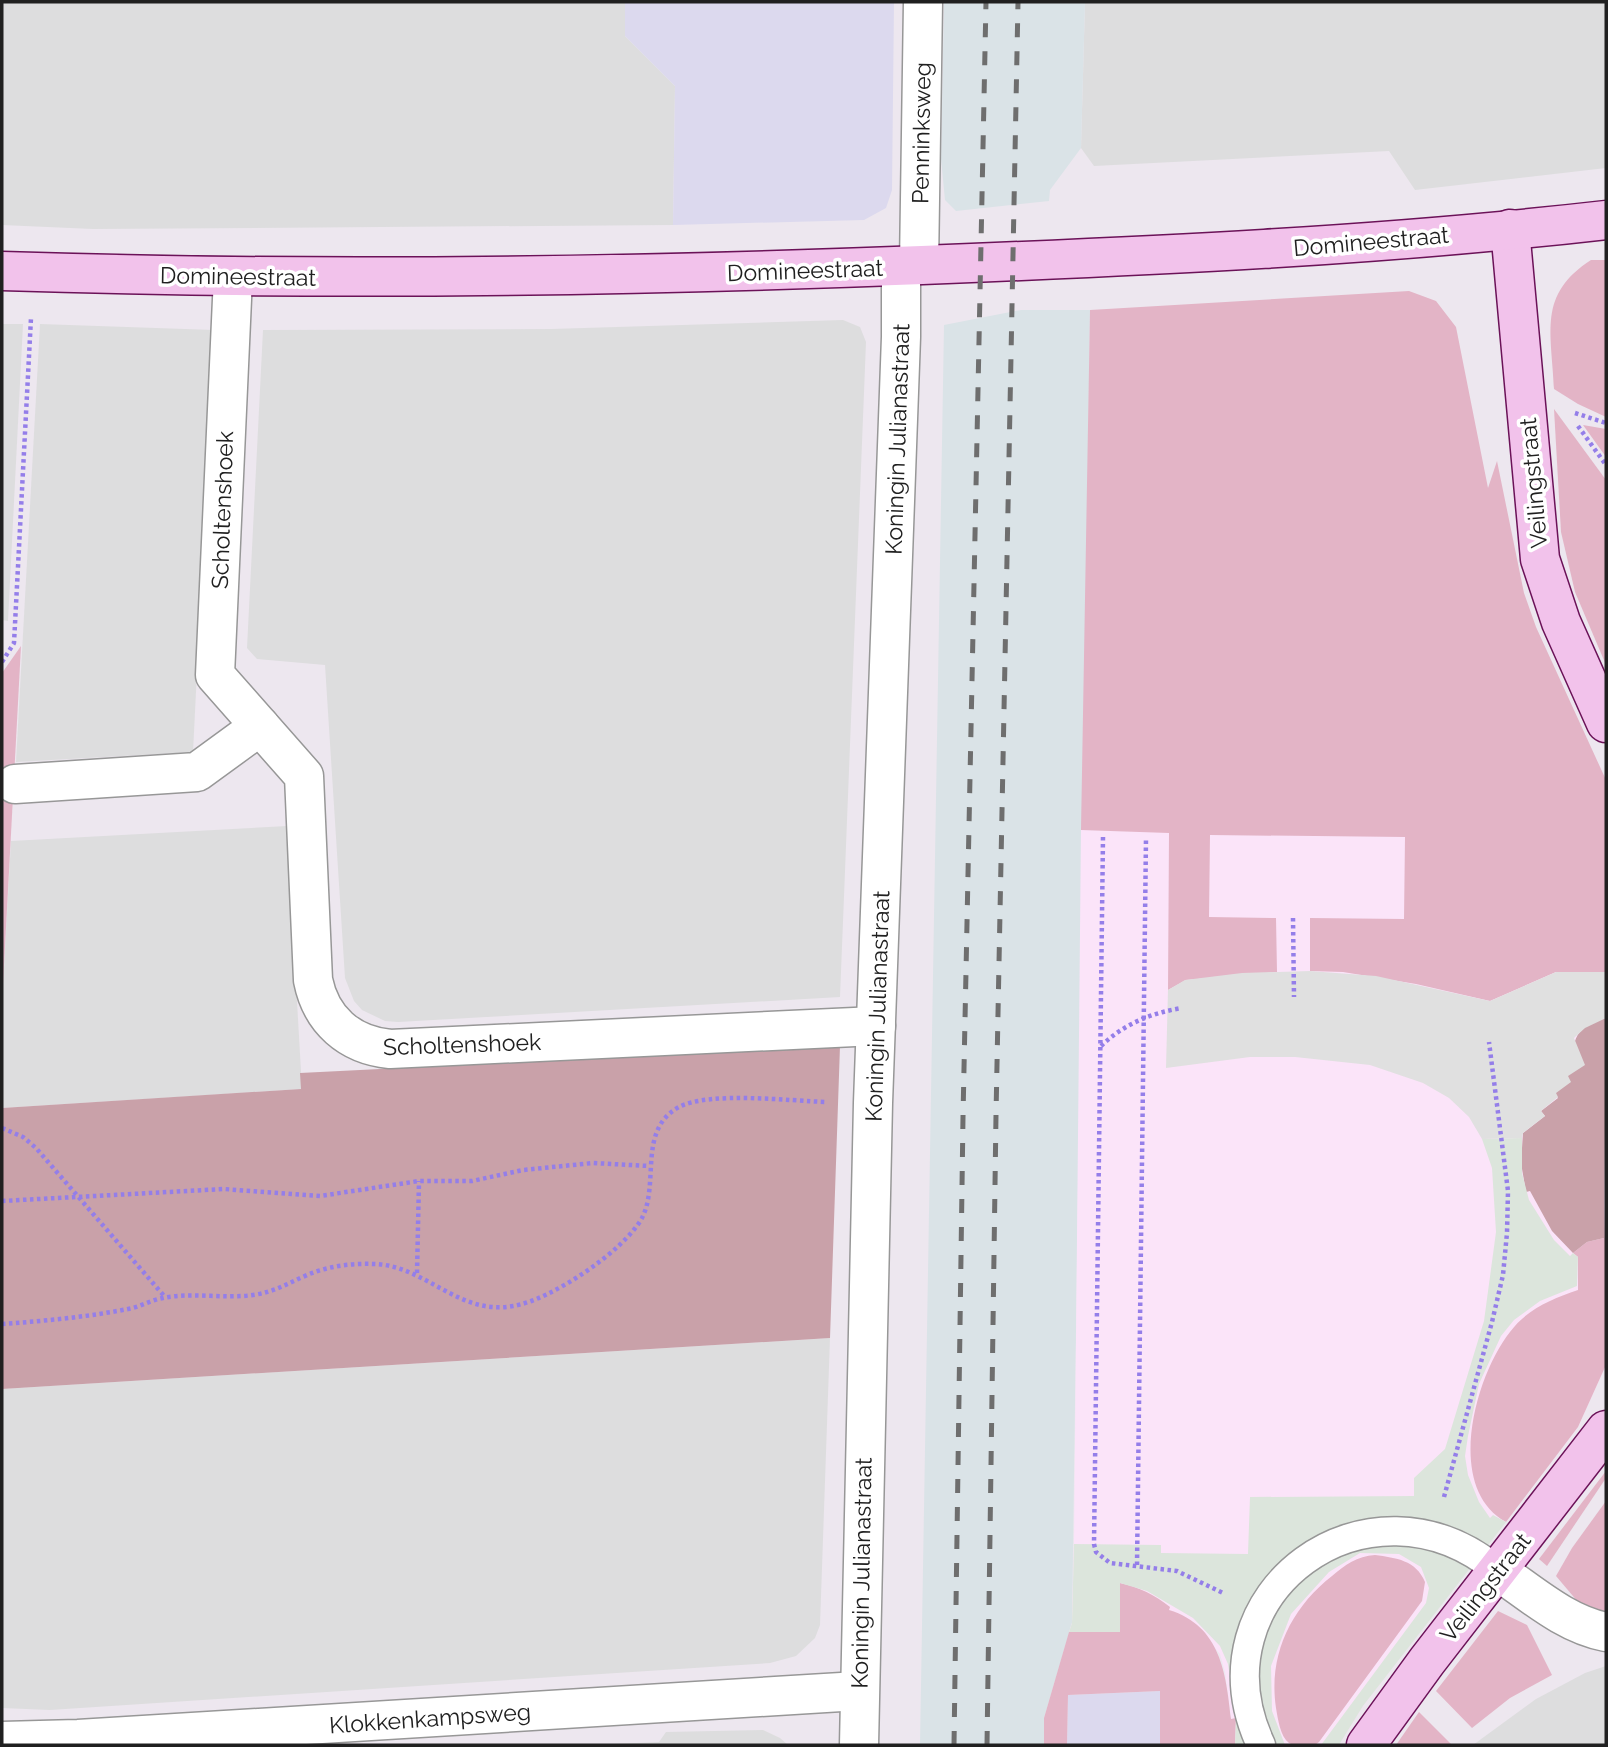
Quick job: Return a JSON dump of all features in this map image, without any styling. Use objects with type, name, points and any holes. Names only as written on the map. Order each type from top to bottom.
[{"type":"main road","name":"Domineestraat","points":[[18,272],[233,277],[569,276],[910,266],[1262,251],[1606,220]]},
{"type":"main road","name":"Veilingstraat","points":[[1510,229],[1540,559],[1561,622],[1606,723]]},
{"type":"main road","name":"Veilingstraat","points":[[1366,1745],[1427,1661],[1606,1430]]},
{"type":"street","name":"Penninksweg","points":[[910,266],[923,2]]},
{"type":"street","name":"Koningin Julianastraat","points":[[859,1745],[858,1691],[873,1103],[901,337],[910,266]]},
{"type":"street","name":"Scholtenshoek","points":[[233,277],[215,675],[304,776],[316,994],[329,1019],[362,1044],[390,1049],[876,1026]]},
{"type":"street","points":[[15,783],[197,772],[260,726]]},
{"type":"street","points":[[1498,1571],[1562,1616],[1591,1629],[1606,1632]]},
{"type":"street","name":"Klokkenkampsweg","points":[[2,1741],[78,1739],[858,1691]]},
{"type":"lane","points":[[1261,1745],[1248,1707],[1245,1684],[1251,1637],[1271,1594],[1304,1560],[1346,1538],[1393,1530],[1435,1535],[1470,1550],[1498,1571]]},
{"type":"path","points":[[2,662],[14,643],[18,272]]},
{"type":"path","points":[[1567,411],[1606,423]]},
{"type":"path","points":[[1103,837],[1094,1544],[1096,1552],[1106,1562],[1187,1574],[1260,1615]]},
{"type":"path","points":[[1137,1565],[1146,838]]},
{"type":"path","points":[[1293,918],[1294,997]]},
{"type":"path","points":[[1101,1046],[1121,1030],[1144,1018],[1182,1008]]},
{"type":"path","points":[[1435,1535],[1470,1396],[1492,1322],[1504,1265],[1508,1191],[1489,1042]]},
{"type":"path","points":[[2,1324],[131,1309],[165,1297],[255,1295],[285,1287],[308,1275],[340,1265],[377,1264],[417,1273],[448,1295],[467,1303],[514,1307],[541,1297],[579,1275],[625,1241],[643,1217],[650,1190],[652,1145],[662,1123],[678,1107],[698,1101],[873,1103]]},
{"type":"path","points":[[2,1128],[23,1137],[36,1148],[165,1297]]},
{"type":"path","points":[[2,1201],[224,1189],[320,1196],[419,1181],[472,1181],[523,1170],[593,1163],[649,1166]]},
{"type":"path","points":[[417,1273],[419,1181]]},
{"type":"shaded area","points":[[2,2],[625,2],[625,36],[675,86],[673,225],[93,229],[2,225]]},
{"type":"shaded area","points":[[625,2],[894,2],[892,190],[886,208],[864,220],[673,225],[675,86],[625,36]]},
{"type":"shaded area","points":[[944,2],[1085,2],[1081,148],[1050,190],[1049,201],[956,211],[945,200],[941,159]]},
{"type":"shaded area","points":[[1085,2],[1606,2],[1606,168],[1415,190],[1389,151],[1094,166],[1081,148]]},
{"type":"shaded area","points":[[1591,260],[1606,260],[1606,417],[1554,389],[1551,332],[1555,301],[1574,273]]},
{"type":"shaded area","points":[[1409,291],[1436,301],[1456,327],[1488,488],[1497,461],[1524,593],[1536,627],[1606,780],[1606,972],[1556,972],[1490,1001],[1416,984],[1343,972],[1310,971],[1310,918],[1404,919],[1405,837],[1210,835],[1209,917],[1276,918],[1277,972],[1186,980],[1168,990],[1169,833],[1081,830],[1090,310]]},
{"type":"shaded area","points":[[1021,310],[1090,310],[1072,1623],[1044,1718],[1044,1745],[920,1745],[944,325]]},
{"type":"shaded area","points":[[843,320],[860,327],[866,342],[840,997],[398,1022],[385,1021],[362,1010],[354,1001],[345,978],[325,665],[257,659],[247,648],[263,330],[551,329]]},
{"type":"shaded area","points":[[2,324],[23,324],[8,621],[2,620]]},
{"type":"shaded area","points":[[40,324],[214,330],[193,752],[16,762]]},
{"type":"shaded area","points":[[1554,409],[1606,480],[1606,665],[1575,592],[1561,532]]},
{"type":"shaded area","points":[[1583,425],[1606,429],[1606,457]]},
{"type":"shaded area","points":[[21,646],[2,1003],[2,673]]},
{"type":"shaded area","points":[[287,826],[302,1089],[2,1108],[2,1003],[11,841]]},
{"type":"shaded area","points":[[1081,830],[1606,838],[1606,1365],[1578,1427],[1363,1706],[1339,1745],[1235,1745],[1236,1719],[1231,1719],[1220,1654],[1197,1627],[1176,1613],[1069,1632],[1072,1623],[1074,1544]]},
{"type":"shaded area","points":[[1310,971],[1376,976],[1490,1001],[1556,972],[1606,972],[1606,1018],[1585,1028],[1574,1038],[1585,1065],[1568,1076],[1571,1082],[1556,1093],[1558,1097],[1541,1111],[1545,1116],[1523,1133],[1522,1138],[1482,1139],[1469,1117],[1449,1098],[1423,1083],[1370,1065],[1295,1057],[1250,1057],[1166,1068],[1168,990],[1185,980],[1242,973]]},
{"type":"shaded area","points":[[1606,1018],[1604,1238],[1587,1242],[1573,1253],[1552,1231],[1530,1191],[1526,1192],[1521,1163],[1523,1133],[1545,1116],[1541,1111],[1558,1098],[1555,1094],[1566,1077],[1580,1032],[1594,1022]]},
{"type":"shaded area","points":[[840,1046],[830,1338],[2,1389],[2,1108],[301,1089],[300,1073]]},
{"type":"shaded area","points":[[1522,1138],[1522,1173],[1529,1200],[1554,1240],[1570,1256],[1573,1253],[1578,1257],[1577,1286],[1540,1301],[1514,1320],[1501,1336],[1479,1384],[1465,1456],[1468,1475],[1479,1502],[1490,1518],[1493,1515],[1506,1522],[1363,1706],[1339,1745],[1321,1745],[1426,1603],[1429,1588],[1421,1567],[1399,1554],[1360,1553],[1329,1572],[1291,1614],[1271,1666],[1272,1711],[1285,1745],[1235,1745],[1236,1718],[1228,1664],[1220,1646],[1193,1618],[1147,1591],[1120,1583],[1120,1632],[1069,1632],[1072,1623],[1074,1544],[1161,1545],[1161,1553],[1248,1554],[1250,1497],[1414,1496],[1414,1478],[1445,1449],[1484,1321],[1496,1232],[1492,1168],[1482,1139]]},
{"type":"shaded area","points":[[1606,1173],[1606,1365],[1578,1427],[1506,1522],[1487,1506],[1476,1484],[1471,1459],[1477,1402],[1497,1351],[1517,1324],[1541,1306],[1578,1290],[1578,1257],[1573,1253],[1587,1242],[1604,1238]]},
{"type":"shaded area","points":[[830,1338],[820,1625],[815,1638],[796,1656],[770,1663],[50,1710],[2,1708],[2,1389]]},
{"type":"shaded area","points":[[1606,1471],[1606,1478],[1547,1566],[1539,1559]]},
{"type":"shaded area","points":[[1606,1501],[1606,1615],[1578,1602],[1556,1576],[1572,1548]]},
{"type":"shaded area","points":[[1375,1555],[1398,1559],[1416,1569],[1425,1582],[1422,1601],[1319,1742],[1315,1745],[1289,1743],[1280,1727],[1274,1688],[1279,1651],[1286,1634],[1294,1618],[1317,1589],[1352,1562]]},
{"type":"shaded area","points":[[1120,1583],[1159,1599],[1170,1607],[1169,1610],[1200,1627],[1210,1640],[1223,1669],[1231,1719],[1236,1718],[1235,1745],[1160,1745],[1160,1691],[1068,1695],[1067,1745],[1044,1745],[1044,1718],[1069,1632],[1120,1632]]},
{"type":"shaded area","points":[[1498,1611],[1527,1625],[1552,1675],[1510,1698],[1472,1728],[1436,1691]]},
{"type":"shaded area","points":[[1606,1666],[1606,1745],[1473,1745],[1536,1699],[1585,1673]]},
{"type":"shaded area","points":[[1161,1691],[1160,1745],[1067,1745],[1068,1695]]},
{"type":"shaded area","points":[[1419,1712],[1452,1745],[1396,1745]]},
{"type":"shaded area","points":[[763,1730],[788,1745],[592,1745],[659,1742],[666,1732]]},
{"type":"railway","points":[[954,1745],[963,1117],[986,2]]},
{"type":"railway","points":[[987,1745],[996,1115],[1018,2]]}]
